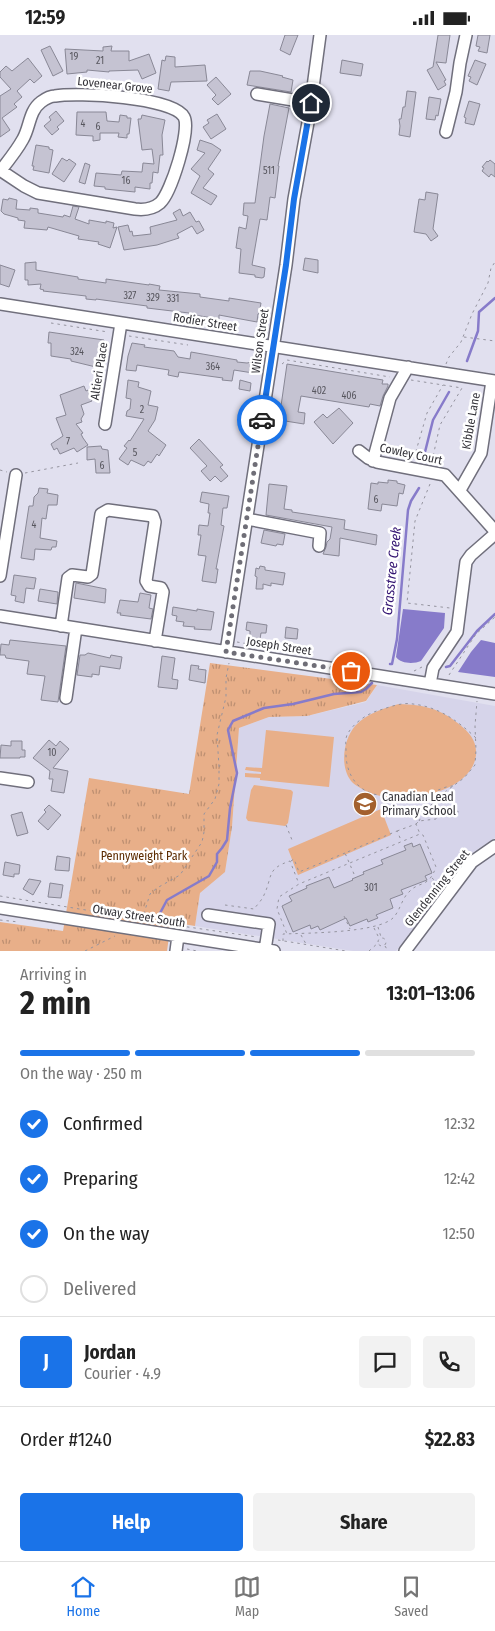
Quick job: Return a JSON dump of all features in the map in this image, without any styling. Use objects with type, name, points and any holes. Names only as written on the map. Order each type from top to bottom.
[{"type":"street","name":"Wilson Street","points":[[228,649],[320,35]]},
{"type":"street","points":[[446,132],[456,93],[460,60],[466,35]]},
{"type":"street","points":[[258,94],[311,103]]},
{"type":"street","name":"Lovenear Grove","points":[[91,95],[140,100],[170,106],[184,118],[186,126],[185,135],[169,189],[161,202],[150,208],[134,209],[44,194],[26,188],[0,170],[12,156],[23,138],[36,107],[40,102],[50,97],[91,95]]},
{"type":"street","name":"Rodier Street","points":[[0,304],[120,328],[273,346],[494,381]]},
{"type":"street","name":"Altieri Place","points":[[105,424],[120,328]]},
{"type":"street","points":[[373,461],[390,399],[408,367]]},
{"type":"street","name":"Kibble Lane","points":[[460,490],[481,453],[494,381]]},
{"type":"street","name":"Cowley Court","points":[[359,451],[373,461],[445,475],[460,490],[495,533]]},
{"type":"street","points":[[0,576],[20,474]]},
{"type":"street","points":[[61,626],[68,578],[72,575],[88,577],[92,574],[101,514],[108,510],[153,516],[155,522],[146,581],[149,586],[160,588],[162,592],[155,641]]},
{"type":"street","points":[[247,519],[320,533],[319,546]]},
{"type":"street","points":[[430,684],[434,667],[457,632],[466,562],[495,533]]},
{"type":"street","name":"Joseph Street","points":[[0,617],[155,641],[228,649],[495,694]]},
{"type":"street","points":[[66,698],[76,628]]},
{"type":"street","points":[[0,778],[28,782]]},
{"type":"street","name":"Glendenning Street","points":[[405,951],[470,865],[478,857],[495,846]]},
{"type":"street","name":"Otway Street South","points":[[0,908],[178,936],[242,949],[269,950]]},
{"type":"street","points":[[208,915],[269,924],[269,950]]},
{"type":"street","points":[[176,951],[178,936]]},
{"type":"path","points":[[445,373],[447,360],[464,337],[472,314],[488,283],[491,268],[495,262]]},
{"type":"path","points":[[51,323],[120,328],[188,345]]},
{"type":"path","points":[[464,337],[495,341]]},
{"type":"path","points":[[270,365],[281,367],[286,361],[462,388],[440,425],[432,463],[430,462],[426,480],[431,481],[415,521],[407,603],[451,608]]},
{"type":"path","points":[[414,459],[427,413],[443,385]]},
{"type":"path","points":[[20,474],[78,463]]},
{"type":"path","points":[[448,676],[476,634],[495,617]]},
{"type":"path","points":[[143,919],[145,906],[150,894],[180,875],[202,842],[204,816],[215,799],[218,784],[217,735],[226,702],[228,649],[277,649]]},
{"type":"path","points":[[414,671],[422,667]]},
{"type":"path","points":[[225,905],[254,909],[264,896],[269,879],[278,865],[294,859],[299,872],[416,824],[435,800],[464,778],[475,765],[477,699]]},
{"type":"path","points":[[452,786],[429,794],[416,796],[376,795],[366,791],[355,783],[348,773],[345,758],[348,733],[357,723],[372,713],[400,704],[412,703],[431,708],[449,716],[476,738]]},
{"type":"path","points":[[419,821],[436,819],[439,814],[450,809],[462,814]]},
{"type":"path","points":[[283,941],[284,934],[324,933],[373,927],[393,918],[409,891],[427,882],[436,867],[423,835],[420,834],[416,824]]},
{"type":"path","points":[[286,825],[292,840]]},
{"type":"path","points":[[396,831],[401,841]]},
{"type":"path","points":[[287,934],[277,909],[279,897],[299,884],[420,834]]},
{"type":"path","points":[[344,853],[354,874]]},
{"type":"path","points":[[290,861],[299,884]]},
{"type":"path","points":[[431,878],[444,889]]},
{"type":"path","points":[[0,896],[143,919],[150,922],[145,913]]},
{"type":"path","points":[[344,916],[350,930]]},
{"type":"path","points":[[170,925],[182,925]]},
{"type":"path","points":[[369,951],[381,938],[378,926]]},
{"type":"path","points":[[373,927],[381,938],[386,941],[384,951]]},
{"type":"path","points":[[301,934],[306,945]]},
{"type":"path","points":[[378,943],[388,951]]},
{"type":"shaded area","points":[[403,609],[445,613],[444,628],[421,661],[418,662],[404,662],[396,657]]},
{"type":"shaded area","points":[[481,640],[495,643],[495,677],[458,672]]},
{"type":"shaded area","name":"Canadian Lead Primary School","points":[[377,685],[495,706],[495,838],[467,856],[396,951],[353,951],[195,926],[200,893],[225,871],[232,827],[239,728],[269,717],[307,716],[366,702]]},
{"type":"green space","name":"Pennyweight Park","points":[[210,663],[377,685],[366,701],[307,716],[269,717],[239,728],[232,827],[225,872],[200,893],[195,926],[171,922],[167,951],[0,951],[0,922],[63,931],[89,778],[189,794]]},
{"type":"green space","points":[[399,704],[416,705],[445,714],[463,727],[469,734],[474,741],[476,755],[471,769],[460,780],[446,789],[409,797],[375,795],[353,783],[344,763],[345,746],[351,732],[359,722],[370,715]]},
{"type":"green space","points":[[266,730],[334,737],[329,787],[245,777],[245,773],[261,774],[261,772],[245,770],[246,767],[262,768]]},
{"type":"green space","points":[[254,785],[291,790],[293,792],[288,823],[285,826],[248,821],[246,818],[251,790]]},
{"type":"green space","points":[[381,809],[391,835],[298,875],[288,849]]},
{"type":"building","points":[[285,35],[298,35],[290,55],[280,50]]},
{"type":"building","points":[[438,35],[450,35],[446,63],[436,62],[446,80],[444,81],[446,85],[438,90],[427,70],[433,67]]},
{"type":"building","points":[[478,35],[490,35],[487,53],[478,51],[480,47],[476,46]]},
{"type":"building","points":[[50,46],[63,71],[53,76],[41,50]]},
{"type":"building","points":[[112,46],[111,51],[129,51],[129,61],[149,54],[156,73],[142,79],[138,70],[109,72],[87,70],[87,72],[67,74],[65,49],[103,51],[103,47]]},
{"type":"building","points":[[166,56],[175,57],[175,67],[205,65],[207,81],[171,82],[169,91],[158,89],[162,60],[165,61]]},
{"type":"building","points":[[28,58],[42,76],[34,83],[30,79],[17,91],[22,97],[14,104],[17,107],[2,118],[10,130],[0,137],[0,96],[11,89],[0,77],[0,72],[6,66],[12,71]]},
{"type":"building","points":[[342,60],[363,64],[361,76],[340,73]]},
{"type":"building","points":[[475,60],[486,64],[477,85],[469,81],[471,77],[468,76]]},
{"type":"building","points":[[250,71],[260,71],[293,80],[291,92],[247,85]]},
{"type":"building","points":[[216,77],[231,94],[218,105],[212,99],[216,95],[207,85]]},
{"type":"building","points":[[407,91],[416,92],[410,137],[399,135],[399,119],[401,119],[403,107],[405,107]]},
{"type":"building","points":[[429,97],[441,99],[438,116],[436,115],[435,120],[426,119]]},
{"type":"building","points":[[469,101],[480,104],[474,125],[465,123],[466,118],[464,117]]},
{"type":"building","points":[[270,104],[289,108],[278,166],[275,198],[270,197],[267,220],[260,219],[252,265],[265,268],[264,277],[262,278],[239,273],[241,249],[236,248],[239,227],[246,229],[248,216],[243,215],[244,203],[255,203]]},
{"type":"building","points":[[56,111],[64,121],[52,135],[44,126],[51,120],[49,117]]},
{"type":"building","points":[[77,112],[106,112],[107,121],[119,122],[120,115],[127,116],[127,118],[131,118],[129,134],[127,134],[127,138],[118,137],[119,133],[100,133],[100,140],[93,141],[93,136],[76,135]]},
{"type":"building","points":[[217,114],[226,129],[211,139],[203,127],[209,123],[207,120]]},
{"type":"building","points":[[142,115],[165,120],[162,135],[163,155],[160,155],[158,173],[153,172],[150,189],[135,187],[135,192],[94,186],[96,173],[121,175],[122,171],[142,172],[143,163],[154,164],[152,149],[142,150],[138,119],[141,119]]},
{"type":"building","points":[[200,140],[212,144],[221,150],[208,169],[214,174],[203,188],[217,196],[211,205],[191,193],[200,176],[191,169],[205,153],[197,150]]},
{"type":"building","points":[[36,145],[49,147],[49,149],[53,150],[49,173],[33,170]]},
{"type":"building","points":[[62,158],[67,161],[69,159],[76,164],[64,182],[52,174]]},
{"type":"building","points":[[490,160],[495,164],[495,177],[491,174],[489,177],[482,171],[484,168],[482,167]]},
{"type":"building","points":[[85,163],[90,165],[85,184],[79,182]]},
{"type":"building","points":[[426,192],[438,194],[433,229],[438,236],[431,241],[426,234],[414,232],[419,199],[425,200]]},
{"type":"building","points":[[9,198],[17,200],[16,209],[38,209],[38,213],[70,217],[73,206],[79,207],[75,219],[89,224],[89,220],[114,223],[113,228],[117,227],[110,248],[98,244],[99,242],[78,239],[79,236],[48,227],[47,230],[24,228],[25,221],[18,220],[18,218],[4,214],[1,211],[3,199],[8,200]]},
{"type":"building","points":[[180,209],[183,216],[190,212],[196,222],[199,221],[204,230],[197,234],[192,226],[177,234],[179,238],[157,245],[124,250],[118,227],[128,225],[133,236],[151,234],[150,227],[177,220],[173,213]]},
{"type":"building","points":[[305,258],[318,260],[318,273],[303,270]]},
{"type":"building","points":[[36,262],[36,270],[78,277],[78,279],[106,283],[106,279],[149,284],[160,286],[159,290],[200,294],[200,297],[229,301],[229,298],[261,303],[257,322],[219,315],[219,319],[147,308],[147,306],[86,299],[86,296],[43,291],[40,289],[41,284],[28,285],[28,280],[25,280],[25,263]]},
{"type":"building","points":[[0,265],[15,270],[9,287],[0,284]]},
{"type":"building","points":[[49,332],[104,340],[100,368],[71,361],[71,359],[51,356],[51,343],[48,343]]},
{"type":"building","points":[[132,343],[145,345],[144,347],[174,351],[178,357],[190,359],[191,352],[237,360],[237,362],[252,362],[254,364],[253,373],[234,370],[232,381],[179,372],[178,377],[168,375],[169,370],[137,365],[136,371],[126,370]]},
{"type":"building","points":[[287,364],[383,380],[382,384],[388,384],[388,386],[380,406],[370,404],[369,407],[301,396],[298,412],[305,413],[304,424],[279,420]]},
{"type":"building","points":[[128,380],[139,382],[138,387],[151,391],[148,405],[158,407],[155,420],[148,431],[166,445],[159,456],[157,454],[151,463],[148,461],[144,466],[131,460],[128,465],[119,459],[127,448],[124,446],[130,441],[144,419],[126,416],[127,411],[130,409],[131,399],[126,398]]},
{"type":"building","points":[[240,380],[251,383],[250,391],[239,389]]},
{"type":"building","points":[[84,386],[86,391],[88,390],[92,401],[81,405],[84,414],[81,419],[82,422],[76,424],[83,433],[81,434],[88,445],[77,452],[74,448],[60,454],[57,448],[54,450],[51,444],[63,436],[56,418],[66,415],[60,395]]},
{"type":"building","points":[[339,408],[353,423],[333,444],[314,422],[323,414],[327,418]]},
{"type":"building","points":[[199,439],[223,465],[220,467],[228,476],[221,482],[215,476],[210,481],[201,471],[207,466],[190,448]]},
{"type":"building","points":[[101,446],[102,449],[108,450],[110,473],[96,473],[95,459],[87,460],[87,447]]},
{"type":"building","points":[[388,480],[397,481],[397,483],[405,485],[403,494],[399,493],[397,506],[382,504],[381,511],[368,509],[371,483],[388,483]]},
{"type":"building","points":[[269,484],[287,486],[284,509],[292,510],[292,512],[345,520],[344,529],[377,535],[376,545],[340,538],[339,556],[323,554],[330,539],[332,527],[266,515]]},
{"type":"building","points":[[39,488],[48,489],[47,493],[58,495],[57,505],[48,505],[46,519],[42,518],[40,538],[57,541],[56,547],[52,547],[51,550],[35,549],[34,560],[21,558],[29,506],[33,506],[34,497],[38,493]]},
{"type":"building","points":[[202,492],[229,496],[227,508],[223,508],[221,525],[224,526],[216,569],[218,569],[216,583],[202,581],[206,556],[198,555],[201,535],[198,535],[199,525],[208,526],[210,513],[208,513],[209,504],[200,502]]},
{"type":"building","points":[[264,530],[285,534],[283,545],[277,544],[276,546],[261,543]]},
{"type":"building","points":[[260,566],[265,567],[265,570],[285,573],[283,585],[271,583],[271,586],[263,584],[263,589],[256,589],[256,568],[259,569]]},
{"type":"building","points":[[14,575],[36,578],[34,589],[26,588],[24,603],[15,601],[16,596],[11,595]]},
{"type":"building","points":[[76,583],[106,589],[105,603],[74,598]]},
{"type":"building","points":[[40,589],[58,592],[57,604],[38,601]]},
{"type":"building","points":[[140,593],[151,595],[149,608],[153,609],[151,619],[117,613],[120,600],[138,602]]},
{"type":"building","points":[[173,607],[214,612],[211,630],[183,626],[184,622],[176,621],[177,616],[172,615]]},
{"type":"building","points":[[247,622],[267,625],[266,633],[261,633],[260,639],[250,638],[250,631],[246,630]]},
{"type":"building","points":[[286,627],[298,629],[297,639],[285,638]]},
{"type":"building","points":[[10,640],[66,646],[58,702],[41,700],[45,676],[27,674],[29,661],[6,658],[5,655],[0,655],[1,644],[9,645]]},
{"type":"building","points":[[88,653],[110,658],[111,655],[122,657],[120,669],[100,666],[99,675],[92,674],[92,677],[77,675],[80,655]]},
{"type":"building","points":[[162,656],[175,658],[172,679],[178,680],[177,689],[158,687]]},
{"type":"building","points":[[191,665],[199,666],[198,669],[206,670],[205,683],[189,680]]},
{"type":"building","points":[[49,740],[56,746],[60,741],[69,749],[53,768],[68,771],[64,793],[51,791],[53,779],[49,779],[50,771],[33,758]]},
{"type":"building","points":[[11,741],[22,741],[22,750],[25,750],[25,757],[0,758],[1,745],[11,746]]},
{"type":"building","points":[[49,805],[61,815],[48,830],[38,821]]},
{"type":"building","points":[[22,812],[28,833],[17,836],[11,815]]},
{"type":"building","name":"Canadian Lead Primary School","points":[[412,843],[413,847],[420,844],[432,873],[425,876],[427,880],[401,890],[403,894],[390,899],[393,908],[376,915],[378,918],[368,922],[367,919],[350,926],[346,918],[320,930],[318,926],[311,929],[310,925],[293,932],[282,906],[292,901],[289,896],[307,888],[306,886],[329,877],[334,888],[353,880],[364,874],[363,872],[383,864],[381,860],[406,850],[404,846]]},
{"type":"building","points":[[57,856],[70,858],[69,871],[55,870]]},
{"type":"building","points":[[5,862],[20,865],[19,874],[14,874],[14,877],[3,875]]},
{"type":"building","points":[[29,879],[41,881],[33,895],[23,889]]},
{"type":"building","points":[[50,883],[63,885],[61,898],[48,897]]},
{"type":"waterway","name":"Grasstree Creek","points":[[467,361],[478,331],[479,312],[495,298]]},
{"type":"waterway","name":"Grasstree Creek","points":[[424,456],[433,420],[449,392]]},
{"type":"waterway","name":"Grasstree Creek","points":[[390,664],[392,664],[397,639],[408,510],[419,488]]},
{"type":"waterway","points":[[446,667],[450,666],[477,631],[495,614]]},
{"type":"waterway","points":[[158,917],[167,900],[209,876],[217,862],[217,854],[227,840],[230,808],[237,773],[228,730],[233,721],[264,708],[293,704],[334,694],[361,692],[372,683]]},
{"type":"way so far","points":[[262,420],[226,652],[351,671]]},
{"type":"place","name":"Canadian Lead Primary School","points":[[365,804]]},
{"type":"route","points":[[262,420],[286,265],[294,199],[311,103]]}]
